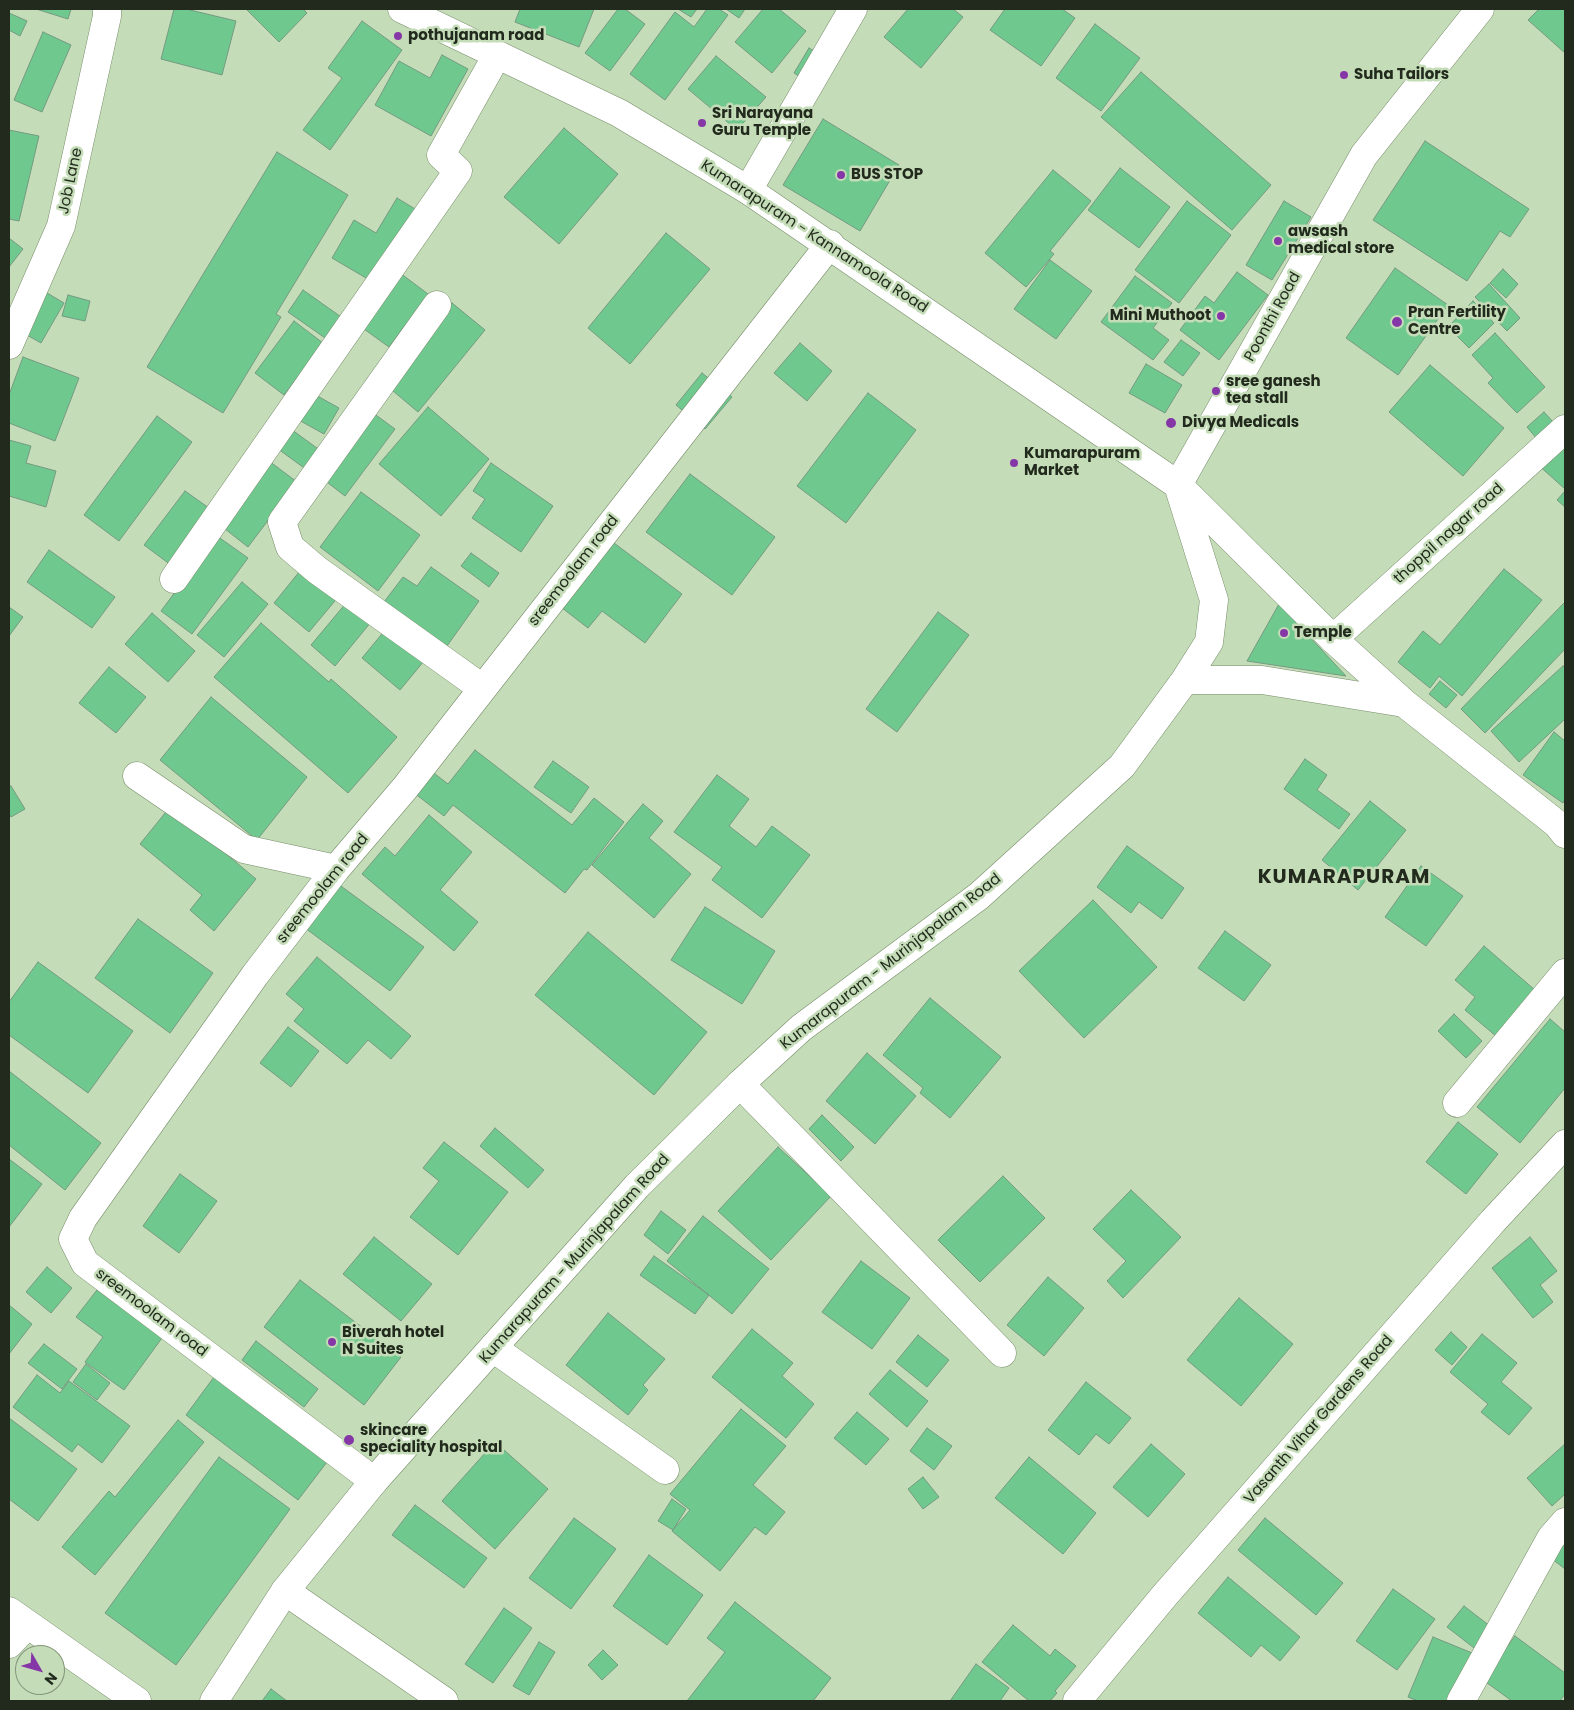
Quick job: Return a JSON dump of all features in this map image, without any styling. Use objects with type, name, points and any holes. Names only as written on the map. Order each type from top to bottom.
[{"type":"street","name":"Job Lane","points":[[9,345],[61,226],[107,9]]},
{"type":"street","name":"Kumarapuram - Kannamoola Road","points":[[402,9],[619,114],[748,190],[830,244],[1178,485],[1333,639],[1404,703],[1562,824]]},
{"type":"street","points":[[748,190],[853,9]]},
{"type":"street","name":"Poonthi Road","points":[[1178,485],[1364,155],[1480,9]]},
{"type":"street","points":[[174,579],[458,171],[441,155],[497,55]]},
{"type":"street","name":"sreemoolam road","points":[[374,1481],[86,1263],[73,1238],[82,1218],[255,975],[336,869],[405,788],[830,244]]},
{"type":"street","points":[[437,305],[282,522],[290,547],[317,570],[482,688]]},
{"type":"street","name":"thoppil nagar road","points":[[1333,639],[1565,429]]},
{"type":"street","name":"Kumarapuram - Murinjapalam Road","points":[[214,1701],[285,1591],[374,1481],[637,1186],[740,1084],[801,1028],[979,896],[1122,766],[1185,680],[1208,642],[1214,600],[1178,485]]},
{"type":"street","points":[[1185,680],[1262,680],[1404,703]]},
{"type":"street","points":[[137,776],[244,849],[336,869]]},
{"type":"street","points":[[1457,1103],[1565,974]]},
{"type":"street","points":[[740,1084],[1002,1353]]},
{"type":"street","name":"Vasanth Vihar Gardens Road","points":[[1077,1701],[1178,1580],[1487,1229],[1565,1144]]},
{"type":"street","points":[[493,1348],[665,1470]]},
{"type":"street","points":[[1461,1701],[1551,1538],[1565,1522]]},
{"type":"street","points":[[285,1591],[444,1701]]},
{"type":"street","points":[[15,1627],[137,1701]]},
{"type":"building","points":[[36,9],[71,9],[68,19]]},
{"type":"building","points":[[174,9],[186,9],[236,21],[222,75],[161,59]]},
{"type":"building","points":[[248,9],[303,9],[307,13],[279,42]]},
{"type":"building","points":[[520,9],[594,9],[579,47],[515,22]]},
{"type":"building","points":[[618,9],[625,9],[645,24],[610,71],[585,53]]},
{"type":"building","points":[[678,9],[697,9],[691,17]]},
{"type":"building","points":[[707,9],[719,9],[728,15],[665,100],[630,74],[675,12],[694,27]]},
{"type":"building","points":[[726,9],[745,9],[739,18]]},
{"type":"building","points":[[763,9],[779,9],[806,31],[772,73],[735,42]]},
{"type":"building","points":[[908,9],[953,9],[963,17],[921,68],[884,37]]},
{"type":"building","points":[[1005,9],[1062,9],[1075,18],[1041,66],[990,30]]},
{"type":"building","points":[[1539,9],[1565,9],[1565,53],[1528,20]]},
{"type":"building","points":[[9,13],[27,21],[20,36],[9,30]]},
{"type":"building","points":[[362,21],[402,50],[330,150],[303,130],[342,78],[328,68]]},
{"type":"building","points":[[1095,24],[1140,58],[1101,111],[1056,78]]},
{"type":"building","points":[[43,32],[71,45],[42,112],[14,100]]},
{"type":"building","points":[[809,48],[824,57],[809,82],[794,73]]},
{"type":"building","points":[[442,55],[468,69],[431,136],[375,105],[399,61],[430,78]]},
{"type":"building","points":[[716,56],[766,97],[737,130],[688,89]]},
{"type":"building","points":[[1141,72],[1271,185],[1232,230],[1101,117]]},
{"type":"building","name":"BUS STOP","points":[[823,119],[899,165],[860,231],[783,185]]},
{"type":"building","points":[[564,128],[618,174],[559,244],[504,197]]},
{"type":"building","points":[[9,130],[39,136],[19,221],[9,219]]},
{"type":"building","points":[[1425,141],[1529,209],[1510,237],[1500,231],[1467,281],[1373,220]]},
{"type":"building","points":[[277,152],[348,195],[276,314],[281,317],[223,413],[147,367]]},
{"type":"building","points":[[1120,168],[1170,207],[1139,248],[1088,210]]},
{"type":"building","points":[[1053,170],[1091,201],[1050,251],[1054,254],[1026,287],[985,253]]},
{"type":"building","points":[[397,198],[420,212],[378,285],[332,258],[354,220],[376,233]]},
{"type":"building","points":[[1187,201],[1231,235],[1179,303],[1135,270]]},
{"type":"building","name":"awsash medical store","points":[[1284,201],[1311,217],[1272,280],[1246,265]]},
{"type":"building","points":[[666,233],[710,269],[630,364],[588,328]]},
{"type":"building","points":[[9,238],[23,249],[9,267]]},
{"type":"building","points":[[1050,260],[1092,291],[1056,339],[1014,309]]},
{"type":"building","name":"Pran Fertility Centre","points":[[1395,268],[1448,305],[1398,375],[1346,338]]},
{"type":"building","points":[[1503,269],[1518,284],[1506,298],[1490,283]]},
{"type":"building","points":[[396,270],[428,294],[389,347],[357,324]]},
{"type":"building","name":"Mini Muthoot","points":[[1237,272],[1268,295],[1219,360],[1180,330],[1205,296],[1214,303]]},
{"type":"building","points":[[1135,276],[1172,303],[1153,328],[1169,340],[1153,360],[1101,322]]},
{"type":"building","points":[[1489,284],[1520,318],[1507,331],[1475,297]]},
{"type":"building","points":[[42,290],[64,303],[41,343],[18,330]]},
{"type":"building","points":[[303,290],[344,319],[328,340],[288,312]]},
{"type":"building","points":[[68,295],[90,301],[85,321],[62,316]]},
{"type":"building","points":[[1473,301],[1494,323],[1469,348],[1448,327]]},
{"type":"building","points":[[452,303],[485,330],[418,412],[386,385]]},
{"type":"building","points":[[294,321],[323,343],[284,395],[255,373]]},
{"type":"building","points":[[1495,333],[1545,387],[1517,413],[1488,383],[1493,378],[1472,355]]},
{"type":"building","points":[[1181,340],[1200,353],[1183,376],[1164,362]]},
{"type":"building","points":[[800,343],[832,371],[807,401],[774,373]]},
{"type":"building","points":[[23,357],[79,378],[55,441],[9,423],[9,395]]},
{"type":"building","points":[[1146,364],[1182,385],[1165,413],[1129,393]]},
{"type":"building","points":[[1430,365],[1504,428],[1463,476],[1389,412]]},
{"type":"building","points":[[702,373],[732,397],[705,429],[676,405]]},
{"type":"building","points":[[303,388],[339,408],[324,434],[288,414]]},
{"type":"building","points":[[868,393],[916,430],[846,523],[797,486]]},
{"type":"building","points":[[428,407],[489,459],[441,516],[379,464]]},
{"type":"building","points":[[369,410],[395,429],[345,496],[319,476]]},
{"type":"building","points":[[1544,412],[1555,424],[1537,439],[1527,427]]},
{"type":"building","points":[[157,416],[192,442],[119,541],[84,515]]},
{"type":"building","points":[[288,427],[321,451],[307,470],[274,446]]},
{"type":"building","points":[[1565,430],[1565,489],[1536,463]]},
{"type":"building","points":[[9,440],[31,446],[26,463],[56,471],[46,507],[9,496]]},
{"type":"building","points":[[269,461],[297,482],[248,547],[220,525]]},
{"type":"building","points":[[491,463],[553,506],[521,552],[472,518],[485,499],[473,491]]},
{"type":"building","points":[[690,474],[775,537],[732,595],[646,532]]},
{"type":"building","points":[[185,491],[216,513],[175,568],[144,545]]},
{"type":"building","points":[[1565,491],[1565,507],[1557,500]]},
{"type":"building","points":[[361,492],[420,535],[378,591],[320,547]]},
{"type":"building","points":[[602,534],[682,594],[645,643],[602,611],[588,628],[553,601]]},
{"type":"building","points":[[217,536],[248,558],[192,634],[161,611]]},
{"type":"building","points":[[49,550],[115,597],[92,628],[27,582]]},
{"type":"building","points":[[471,553],[499,573],[489,587],[461,566]]},
{"type":"building","points":[[304,566],[339,596],[309,632],[274,603]]},
{"type":"building","points":[[431,567],[479,601],[447,646],[384,602],[403,577],[417,586]]},
{"type":"building","points":[[1504,569],[1542,600],[1462,696],[1439,676],[1430,688],[1398,662],[1423,631],[1440,645]]},
{"type":"building","points":[[242,582],[268,604],[224,657],[197,635]]},
{"type":"building","points":[[347,602],[371,622],[335,666],[311,645]]},
{"type":"building","points":[[1565,602],[1565,649],[1485,733],[1461,709]]},
{"type":"building","name":"Temple","points":[[1279,604],[1346,676],[1247,661]]},
{"type":"building","points":[[9,607],[23,617],[9,636]]},
{"type":"building","points":[[938,612],[969,635],[897,732],[866,709]]},
{"type":"building","points":[[152,613],[195,651],[168,682],[125,644]]},
{"type":"building","points":[[261,623],[329,682],[331,679],[397,737],[348,793],[214,677]]},
{"type":"building","points":[[386,629],[424,661],[400,690],[362,658]]},
{"type":"building","points":[[1563,666],[1565,668],[1565,719],[1519,762],[1491,731]]},
{"type":"building","points":[[109,667],[146,697],[116,733],[79,703]]},
{"type":"building","points":[[1440,681],[1457,695],[1446,708],[1429,694]]},
{"type":"building","points":[[211,697],[307,777],[257,840],[160,760]]},
{"type":"building","points":[[1554,732],[1565,741],[1565,799],[1563,803],[1523,775]]},
{"type":"building","points":[[475,750],[572,825],[594,798],[624,822],[587,870],[584,869],[565,893],[453,805],[444,816],[409,789],[426,767],[448,784]]},
{"type":"building","points":[[1305,759],[1327,775],[1317,790],[1350,814],[1339,829],[1284,789]]},
{"type":"building","points":[[553,761],[589,787],[571,813],[534,787]]},
{"type":"building","points":[[717,775],[749,799],[729,826],[756,847],[772,826],[810,855],[762,918],[712,880],[722,867],[674,832]]},
{"type":"building","points":[[11,786],[25,809],[11,817],[9,814],[9,787]]},
{"type":"building","points":[[1370,801],[1406,830],[1358,890],[1322,860]]},
{"type":"building","points":[[643,804],[663,821],[649,838],[691,874],[654,918],[592,865]]},
{"type":"building","points":[[170,807],[256,879],[214,931],[190,910],[202,895],[140,844]]},
{"type":"building","points":[[429,815],[472,852],[440,890],[478,922],[454,951],[362,874],[385,847],[395,856]]},
{"type":"building","points":[[1127,846],[1184,888],[1162,919],[1139,902],[1131,913],[1097,887]]},
{"type":"building","points":[[1421,866],[1463,896],[1426,946],[1385,917]]},
{"type":"building","points":[[334,881],[424,947],[390,991],[301,925]]},
{"type":"building","points":[[1093,900],[1157,967],[1084,1038],[1019,971]]},
{"type":"building","points":[[705,907],[775,951],[742,1004],[671,960]]},
{"type":"building","points":[[138,919],[213,973],[170,1033],[95,978]]},
{"type":"building","points":[[1225,931],[1271,965],[1244,1001],[1198,968]]},
{"type":"building","points":[[588,932],[707,1032],[654,1095],[535,995]]},
{"type":"building","points":[[1484,946],[1535,990],[1496,1036],[1465,1010],[1475,997],[1455,980]]},
{"type":"building","points":[[317,957],[411,1036],[391,1059],[368,1040],[347,1064],[294,1021],[304,1009],[286,994]]},
{"type":"building","points":[[38,962],[133,1031],[88,1093],[9,1035],[9,1002]]},
{"type":"building","points":[[930,998],[1001,1057],[950,1118],[920,1093],[923,1088],[883,1055]]},
{"type":"building","points":[[1454,1014],[1482,1041],[1466,1058],[1438,1031]]},
{"type":"building","points":[[1550,1019],[1565,1032],[1565,1088],[1520,1143],[1477,1107]]},
{"type":"building","points":[[288,1027],[319,1051],[291,1087],[260,1063]]},
{"type":"building","points":[[867,1053],[916,1096],[875,1144],[826,1101]]},
{"type":"building","points":[[9,1071],[101,1143],[65,1190],[9,1145]]},
{"type":"building","points":[[822,1115],[854,1147],[841,1161],[809,1129]]},
{"type":"building","points":[[1458,1122],[1498,1154],[1466,1194],[1426,1162]]},
{"type":"building","points":[[495,1128],[544,1170],[528,1188],[480,1146]]},
{"type":"building","points":[[444,1142],[508,1192],[458,1255],[410,1217],[439,1181],[423,1168]]},
{"type":"building","points":[[778,1147],[831,1196],[771,1260],[718,1211]]},
{"type":"building","points":[[9,1159],[42,1184],[9,1227]]},
{"type":"building","points":[[180,1174],[217,1201],[179,1253],[143,1226]]},
{"type":"building","points":[[1003,1176],[1045,1218],[980,1282],[938,1240]]},
{"type":"building","points":[[1131,1190],[1181,1237],[1123,1298],[1107,1281],[1126,1261],[1093,1229]]},
{"type":"building","points":[[661,1211],[686,1230],[668,1254],[644,1235]]},
{"type":"building","points":[[703,1216],[769,1269],[732,1314],[667,1261]]},
{"type":"building","points":[[374,1237],[432,1284],[401,1321],[343,1274]]},
{"type":"building","points":[[1530,1237],[1557,1271],[1540,1285],[1553,1302],[1533,1318],[1492,1268]]},
{"type":"building","points":[[654,1256],[709,1295],[695,1314],[640,1275]]},
{"type":"building","points":[[861,1261],[910,1298],[872,1349],[822,1312]]},
{"type":"building","points":[[47,1267],[72,1288],[51,1313],[26,1292]]},
{"type":"building","points":[[1048,1277],[1084,1308],[1044,1356],[1007,1325]]},
{"type":"building","name":"Biverah hotel N Suites","points":[[300,1280],[401,1357],[364,1405],[264,1327]]},
{"type":"building","points":[[97,1290],[162,1338],[124,1390],[85,1362],[103,1337],[76,1317]]},
{"type":"building","points":[[1239,1298],[1293,1344],[1241,1406],[1187,1360]]},
{"type":"building","points":[[9,1305],[32,1324],[9,1354]]},
{"type":"building","points":[[608,1313],[665,1359],[643,1385],[648,1390],[628,1415],[566,1365]]},
{"type":"building","points":[[752,1329],[793,1363],[782,1376],[814,1404],[786,1438],[712,1377]]},
{"type":"building","points":[[1451,1332],[1467,1347],[1452,1365],[1435,1350]]},
{"type":"building","points":[[1482,1334],[1517,1363],[1501,1382],[1532,1408],[1509,1435],[1481,1412],[1488,1404],[1450,1372]]},
{"type":"building","points":[[918,1335],[949,1360],[927,1387],[896,1362]]},
{"type":"building","points":[[256,1341],[318,1389],[304,1407],[242,1360]]},
{"type":"building","points":[[44,1344],[77,1369],[62,1389],[28,1363]]},
{"type":"building","points":[[86,1364],[110,1383],[97,1400],[73,1382]]},
{"type":"building","points":[[890,1370],[928,1401],[907,1427],[869,1394]]},
{"type":"building","points":[[37,1375],[60,1393],[69,1381],[130,1426],[102,1463],[78,1444],[72,1452],[13,1407]]},
{"type":"building","points":[[214,1377],[327,1462],[298,1500],[186,1415]]},
{"type":"building","points":[[1086,1382],[1131,1418],[1109,1444],[1096,1434],[1079,1455],[1048,1430]]},
{"type":"building","points":[[741,1409],[786,1446],[753,1485],[785,1512],[766,1535],[755,1527],[720,1571],[672,1531],[690,1510],[670,1494]]},
{"type":"building","points":[[857,1412],[889,1439],[866,1465],[834,1438]]},
{"type":"building","points":[[9,1418],[77,1469],[38,1521],[9,1499]]},
{"type":"building","points":[[178,1420],[204,1442],[95,1575],[62,1547],[109,1491],[115,1497]]},
{"type":"building","points":[[927,1428],[952,1446],[934,1470],[910,1451]]},
{"type":"building","points":[[495,1442],[548,1489],[495,1549],[442,1501]]},
{"type":"building","points":[[1151,1444],[1185,1474],[1148,1517],[1113,1487]]},
{"type":"building","points":[[1565,1444],[1565,1494],[1552,1506],[1527,1478]]},
{"type":"building","points":[[219,1457],[290,1509],[176,1665],[105,1613]]},
{"type":"building","points":[[1029,1457],[1096,1513],[1063,1554],[995,1498]]},
{"type":"building","points":[[923,1477],[939,1497],[923,1509],[908,1489]]},
{"type":"building","points":[[672,1499],[686,1509],[673,1530],[658,1521]]},
{"type":"building","points":[[415,1505],[487,1558],[464,1588],[392,1535]]},
{"type":"building","points":[[574,1518],[616,1549],[571,1609],[529,1578]]},
{"type":"building","points":[[1265,1518],[1343,1583],[1316,1615],[1238,1550]]},
{"type":"building","points":[[1565,1539],[1565,1569],[1551,1558]]},
{"type":"building","points":[[649,1555],[703,1595],[667,1645],[613,1606]]},
{"type":"building","points":[[1228,1577],[1300,1637],[1280,1661],[1261,1645],[1251,1657],[1198,1613]]},
{"type":"building","points":[[1393,1589],[1435,1619],[1397,1670],[1356,1641]]},
{"type":"building","points":[[735,1602],[831,1678],[813,1701],[687,1701],[725,1652],[707,1638]]},
{"type":"building","points":[[1464,1606],[1495,1630],[1478,1651],[1447,1627]]},
{"type":"building","points":[[504,1608],[532,1628],[493,1683],[465,1664]]},
{"type":"building","points":[[1013,1625],[1050,1656],[1055,1649],[1076,1666],[1055,1691],[1057,1693],[1050,1701],[1029,1701],[982,1662]]},
{"type":"building","points":[[1515,1636],[1565,1673],[1565,1694],[1560,1701],[1512,1701],[1483,1680]]},
{"type":"building","points":[[1433,1637],[1477,1655],[1457,1701],[1418,1701],[1408,1697]]},
{"type":"building","points":[[539,1642],[555,1652],[529,1695],[513,1686]]},
{"type":"building","points":[[603,1650],[618,1665],[602,1680],[588,1665]]},
{"type":"building","points":[[976,1664],[1009,1688],[1000,1701],[950,1701]]},
{"type":"building","points":[[271,1689],[287,1701],[262,1701]]},
{"type":"place","name":"pothujanam road","points":[[398,36]]},
{"type":"place","name":"Suha Tailors","points":[[1344,75]]},
{"type":"place","name":"Sri Narayana Guru Temple","points":[[702,123]]},
{"type":"place","name":"BUS STOP","points":[[841,175]]},
{"type":"place","name":"awsash medical store","points":[[1278,241]]},
{"type":"place","name":"Mini Muthoot","points":[[1221,316]]},
{"type":"place","name":"Pran Fertility Centre","points":[[1397,322]]},
{"type":"place","name":"sree ganesh tea stall","points":[[1216,391]]},
{"type":"place","name":"Divya Medicals","points":[[1171,423]]},
{"type":"place","name":"Kumarapuram Market","points":[[1014,463]]},
{"type":"place","name":"Temple","points":[[1284,633]]},
{"type":"place","name":"Biverah hotel N Suites","points":[[332,1342]]},
{"type":"place","name":"skincare speciality hospital","points":[[349,1440]]},
{"type":"district","name":"KUMARAPURAM","points":[[1344,878]]}]
